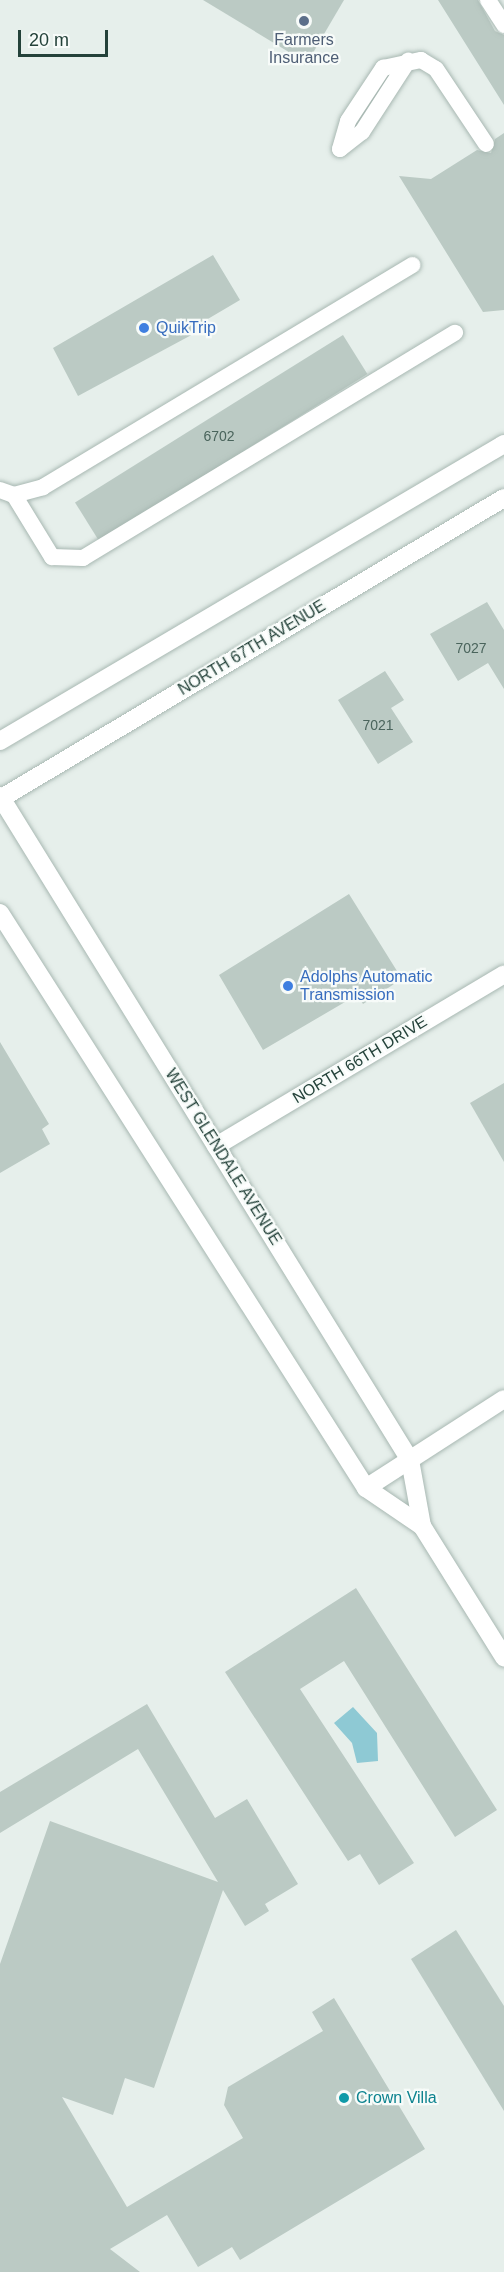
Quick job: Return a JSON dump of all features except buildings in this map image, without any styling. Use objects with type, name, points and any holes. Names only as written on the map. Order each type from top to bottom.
[{"type":"main road","points":[[0,741],[504,444]]},
{"type":"main road","name":"NORTH 67TH AVENUE","points":[[0,798],[504,498]]},
{"type":"main road","name":"WEST GLENDALE AVENUE","points":[[0,798],[410,1460],[422,1526],[504,1657]]},
{"type":"main road","name":"WEST GLENDALE AVENUE","points":[[0,913],[366,1488],[422,1526]]},
{"type":"main road","name":"NORTH 66TH DRIVE","points":[[216,1146],[504,974]]},
{"type":"main road","points":[[366,1488],[504,1398]]},
{"type":"lane","points":[[488,0],[504,25]]},
{"type":"lane","points":[[340,149],[348,121],[383,68],[421,60],[436,69],[486,144]]},
{"type":"lane","points":[[412,265],[43,487],[7,492],[52,557],[84,558],[454,333]]},
{"type":"water","points":[[353,1707],[377,1733],[378,1761],[357,1763],[352,1743],[334,1723]]},
{"type":"place","name":"Farmers Insurance","points":[[304,21]]},
{"type":"place","name":"QuikTrip","points":[[144,328]]},
{"type":"place","name":"Adolphs Automatic Transmission","points":[[288,986]]},
{"type":"place","name":"Crown Villa","points":[[344,2098]]}]
